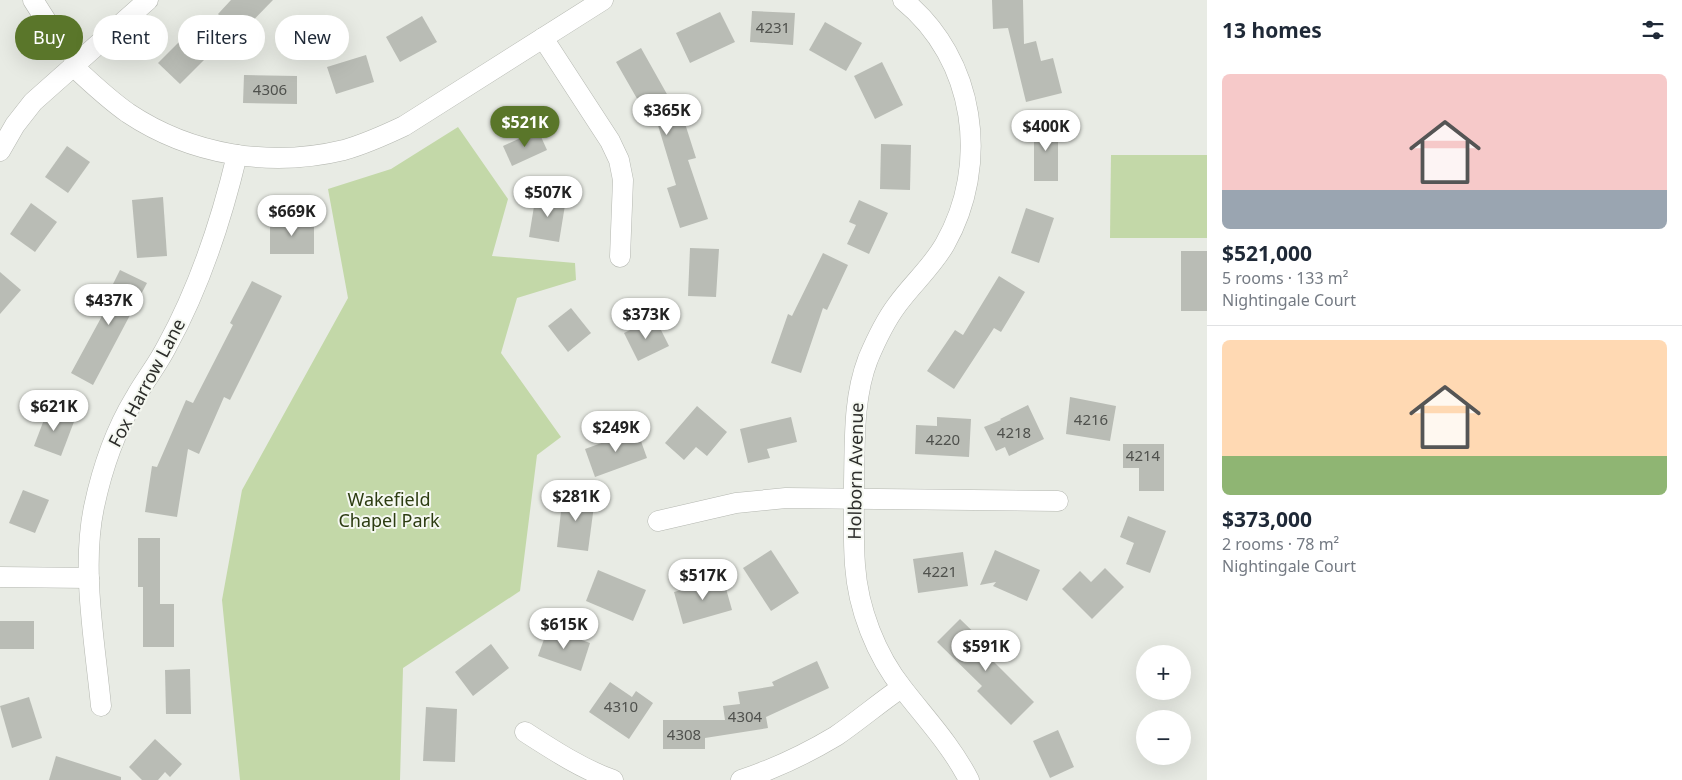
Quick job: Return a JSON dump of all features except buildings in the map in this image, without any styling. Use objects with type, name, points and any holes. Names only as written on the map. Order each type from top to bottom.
[{"type":"street","points":[[33,0],[75,63],[100,92],[128,113],[160,132],[192,145],[238,156],[281,158],[315,156],[345,149],[377,139],[404,126],[604,0]]},
{"type":"street","points":[[0,151],[15,125],[33,102],[148,0]]},
{"type":"street","name":"Holborn Avenue","points":[[906,1],[941,42],[956,69],[969,114],[971,161],[967,190],[945,245],[896,306],[879,334],[868,360],[859,390],[855,424],[855,566],[859,596],[878,648],[901,688],[940,734],[969,780]]},
{"type":"street","points":[[543,38],[610,141],[619,160],[623,180],[620,257]]},
{"type":"street","name":"Fox Harrow Lane","points":[[101,706],[89,578],[89,545],[94,508],[104,469],[116,434],[134,399],[167,347],[191,300],[211,249],[238,156]]},
{"type":"street","points":[[658,521],[736,503],[786,498],[1058,501]]},
{"type":"street","points":[[0,577],[89,578]]},
{"type":"street","points":[[741,780],[757,775],[798,756],[836,735],[901,688]]},
{"type":"street","points":[[525,732],[560,754],[613,780]]},
{"type":"green space","name":"Wakefield Chapel Park","points":[[458,127],[508,199],[492,256],[575,263],[576,280],[517,298],[501,353],[561,437],[537,455],[520,591],[403,668],[400,780],[240,780],[222,600],[242,490],[348,298],[328,189],[391,169]]},
{"type":"green space","points":[[1111,155],[1207,155],[1207,238],[1110,238]]}]
